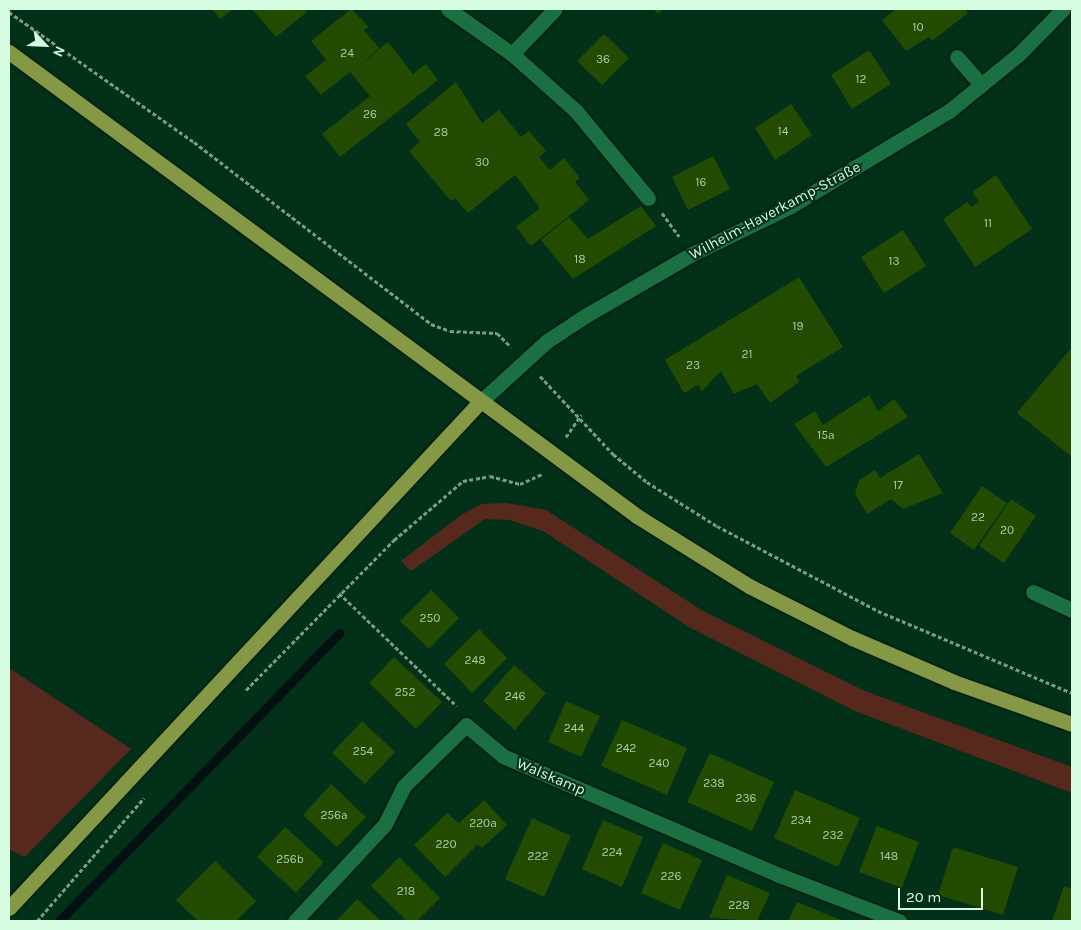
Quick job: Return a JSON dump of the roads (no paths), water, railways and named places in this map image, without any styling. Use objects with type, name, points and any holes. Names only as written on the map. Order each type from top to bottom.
[{"type":"main road","points":[[9,52],[479,402],[637,516],[749,586],[869,646],[1070,721]]},
{"type":"main road","points":[[9,908],[479,402]]},
{"type":"street","points":[[448,9],[512,54],[576,111],[648,198]]},
{"type":"street","points":[[512,54],[555,9]]},
{"type":"street","name":"Wilhelm-Haverkamp-Straße","points":[[479,402],[524,360],[586,316],[692,254],[790,207],[876,157],[981,85],[1063,9]]},
{"type":"street","points":[[957,57],[981,85]]},
{"type":"street","points":[[1033,592],[1072,610]]},
{"type":"street","name":"Walskamp","points":[[295,921],[385,824],[404,786],[466,725],[503,756],[890,920]]},
{"type":"waterway","points":[[59,921],[339,633]]}]
